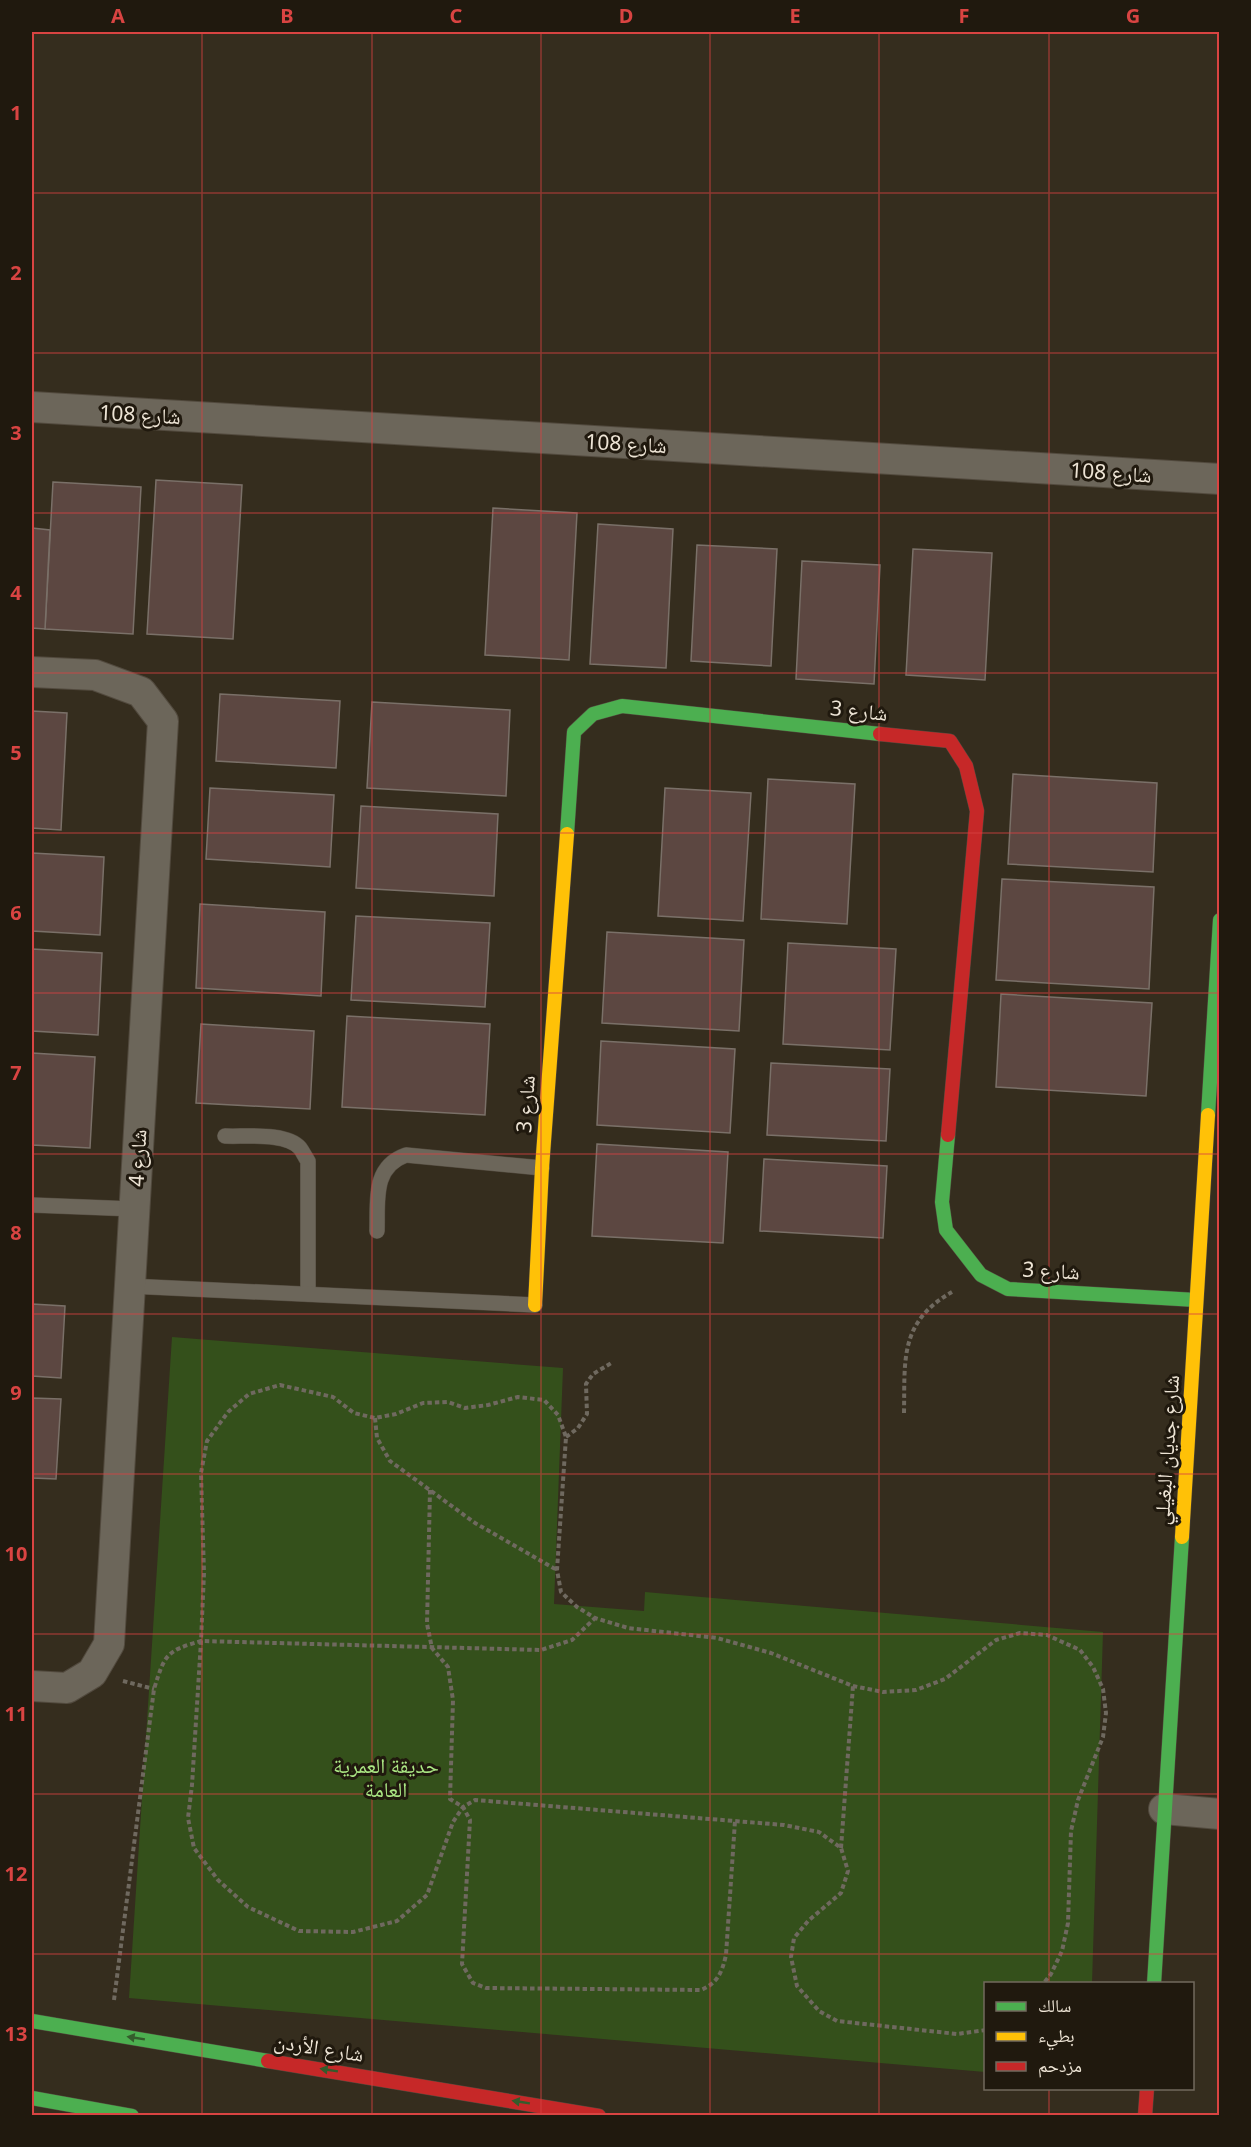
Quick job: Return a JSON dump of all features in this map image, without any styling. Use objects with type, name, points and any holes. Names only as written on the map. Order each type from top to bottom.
[{"type":"street","name":"شارع 108","points":[[32,407],[1220,478]]},
{"type":"street","name":"شارع 4","points":[[32,672],[94,675],[141,692],[163,721],[109,1644],[92,1673],[67,1688],[32,1686]]},
{"type":"street","name":"شارع 3","points":[[536,1305],[542,1168],[574,732],[593,714],[622,706],[950,741],[966,766],[977,811],[942,1202],[946,1230],[981,1275],[1008,1289],[1196,1300]]},
{"type":"street","name":"شارع جديان البغيلي","points":[[1154,1982],[1196,1300],[1212,1153],[1220,920]]},
{"type":"street","points":[[1164,1809],[1220,1814]]},
{"type":"street","name":"شارع الأردن","points":[[32,2021],[599,2115]]},
{"type":"street","points":[[1145,2115],[1147,2090]]},
{"type":"street","points":[[32,2098],[132,2115]]},
{"type":"lane","points":[[225,1136],[273,1137],[291,1141],[300,1147],[308,1161],[308,1294]]},
{"type":"lane","points":[[376,1231],[379,1184],[385,1169],[395,1159],[406,1155],[542,1168]]},
{"type":"lane","points":[[32,1204],[134,1209]]},
{"type":"lane","points":[[129,1286],[536,1305]]},
{"type":"path","points":[[904,1413],[905,1357],[912,1328],[938,1299],[981,1275]]},
{"type":"path","points":[[566,1437],[578,1428],[586,1414],[586,1384],[594,1374],[614,1362]]},
{"type":"path","points":[[841,1848],[819,1832],[784,1825],[475,1800],[463,1807],[453,1822],[426,1895],[397,1921],[353,1932],[299,1931],[248,1907],[218,1880],[194,1848],[188,1818],[204,1573],[201,1473],[207,1441],[228,1412],[249,1394],[280,1385],[333,1397],[354,1413],[375,1418],[396,1414],[423,1403],[448,1402],[465,1408],[488,1406],[518,1397],[544,1401],[558,1414],[566,1437],[557,1570],[561,1592],[577,1607],[595,1618],[628,1628],[717,1638],[771,1653],[853,1686],[883,1692],[916,1690],[945,1679],[996,1640],[1020,1633],[1047,1635],[1080,1650],[1093,1667],[1103,1689],[1106,1713],[1103,1737],[1078,1800],[1071,1831],[1068,1923],[1062,1951],[1051,1974],[1044,1982]]},
{"type":"path","points":[[375,1418],[376,1438],[390,1461],[475,1523],[557,1570]]},
{"type":"path","points":[[430,1490],[427,1624],[432,1648],[448,1667],[453,1700],[450,1799],[463,1807],[470,1820],[462,1964],[473,1983],[486,1988],[701,1990],[712,1986],[721,1974],[726,1955],[735,1821]]},
{"type":"path","points":[[109,2034],[154,1689],[162,1664],[175,1648],[201,1641],[541,1650],[572,1640],[595,1618]]},
{"type":"path","points":[[853,1686],[841,1848],[848,1871],[841,1893],[808,1921],[794,1938],[791,1957],[797,1986],[819,2011],[837,2021],[957,2034],[984,2030]]},
{"type":"green space","name":"حديقة العمرية العامة","points":[[172,1337],[563,1368],[554,1604],[644,1611],[645,1592],[1103,1632],[1092,1982],[984,1982],[984,2072],[129,1998]]},
{"type":"building","points":[[156,480],[242,485],[233,639],[147,634]]},
{"type":"building","points":[[53,482],[141,487],[133,634],[45,629]]},
{"type":"building","points":[[493,508],[577,513],[569,660],[485,655]]},
{"type":"building","points":[[598,524],[673,529],[666,668],[590,664]]},
{"type":"building","points":[[32,528],[50,530],[45,629],[32,628]]},
{"type":"building","points":[[697,545],[777,549],[771,666],[691,661]]},
{"type":"building","points":[[913,549],[992,553],[985,680],[906,675]]},
{"type":"building","points":[[802,561],[880,565],[874,684],[796,679]]},
{"type":"building","points":[[220,694],[340,701],[336,768],[216,761]]},
{"type":"building","points":[[372,702],[510,710],[506,796],[367,788]]},
{"type":"building","points":[[32,711],[67,713],[61,830],[32,828]]},
{"type":"building","points":[[1013,774],[1157,783],[1153,872],[1008,864]]},
{"type":"building","points":[[768,779],[855,784],[847,924],[761,919]]},
{"type":"building","points":[[210,788],[334,795],[330,867],[206,859]]},
{"type":"building","points":[[665,788],[751,793],[743,921],[658,916]]},
{"type":"building","points":[[361,806],[498,814],[494,896],[356,888]]},
{"type":"building","points":[[32,853],[104,857],[100,935],[32,931]]},
{"type":"building","points":[[1002,879],[1154,887],[1149,989],[996,980]]},
{"type":"building","points":[[200,904],[325,912],[321,996],[196,988]]},
{"type":"building","points":[[356,916],[490,923],[485,1007],[351,1000]]},
{"type":"building","points":[[607,932],[744,940],[739,1031],[602,1023]]},
{"type":"building","points":[[788,943],[896,949],[890,1050],[783,1044]]},
{"type":"building","points":[[32,949],[102,953],[98,1035],[32,1031]]},
{"type":"building","points":[[1001,994],[1152,1003],[1146,1096],[996,1087]]},
{"type":"building","points":[[347,1016],[490,1024],[485,1115],[342,1107]]},
{"type":"building","points":[[201,1024],[314,1031],[310,1109],[196,1103]]},
{"type":"building","points":[[601,1041],[735,1049],[730,1133],[597,1125]]},
{"type":"building","points":[[32,1053],[95,1057],[90,1148],[32,1145]]},
{"type":"building","points":[[771,1063],[890,1069],[886,1141],[767,1135]]},
{"type":"building","points":[[597,1144],[728,1152],[723,1243],[592,1236]]},
{"type":"building","points":[[764,1159],[887,1166],[883,1238],[760,1231]]},
{"type":"building","points":[[32,1304],[65,1306],[61,1378],[32,1376]]},
{"type":"building","points":[[32,1398],[61,1399],[56,1479],[32,1478]]},
{"type":"traffic: fast","points":[[567,834],[574,732],[593,714],[622,706],[880,734]]},
{"type":"traffic: fast","points":[[1208,1115],[1220,920]]},
{"type":"traffic: fast","points":[[948,1135],[942,1202],[946,1230],[981,1275],[1008,1289],[1196,1300]]},
{"type":"traffic: fast","points":[[1154,1982],[1182,1537]]},
{"type":"traffic: fast","points":[[32,2021],[268,2061]]},
{"type":"traffic: fast","points":[[32,2098],[132,2116]]},
{"type":"traffic: slow","points":[[535,1305],[542,1168],[567,834]]},
{"type":"traffic: slow","points":[[1182,1537],[1208,1115]]},
{"type":"traffic: jam","points":[[880,734],[950,741],[966,766],[977,811],[948,1135]]},
{"type":"traffic: jam","points":[[268,2061],[599,2116]]},
{"type":"traffic: jam","points":[[1145,2116],[1147,2090]]}]
